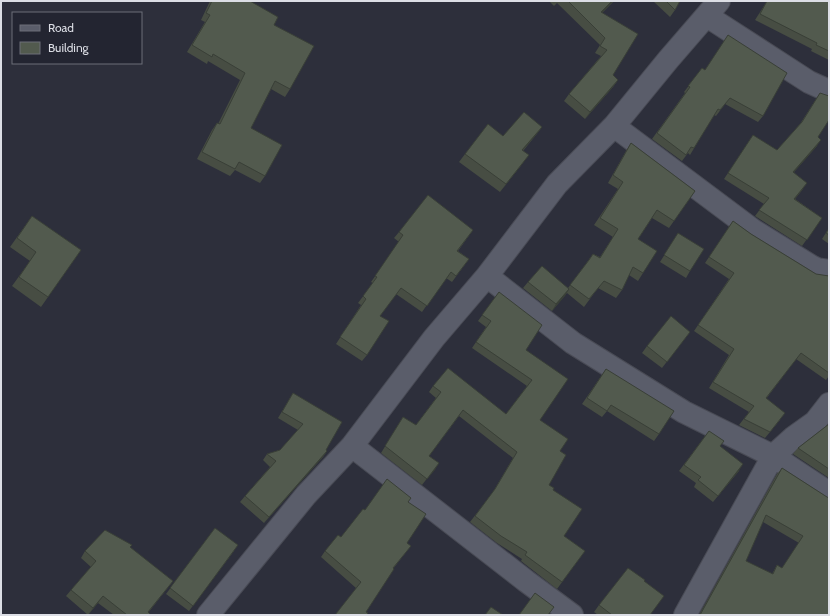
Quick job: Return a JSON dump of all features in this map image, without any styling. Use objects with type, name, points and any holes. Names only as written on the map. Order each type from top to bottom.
[{"type":"street","points":[[208,615],[306,495],[352,446],[434,338],[487,276],[557,184],[614,126],[713,8],[809,82],[829,91]]},
{"type":"street","points":[[614,126],[753,230],[811,266],[829,271]]},
{"type":"street","points":[[487,276],[573,343],[684,412],[773,456],[829,493]]},
{"type":"street","points":[[685,615],[773,456],[794,436],[815,422],[829,404]]},
{"type":"street","points":[[352,446],[526,582],[572,615]]},
{"type":"building","points":[[212,1],[250,1],[278,17],[274,25],[314,46],[290,89],[275,81],[251,128],[282,145],[265,176],[239,162],[235,169],[202,152],[217,123],[220,124],[245,73],[213,54],[212,57],[192,45],[210,15],[206,13]]},
{"type":"building","points":[[568,1],[612,1],[601,12],[638,34],[613,75],[618,80],[590,112],[569,94],[607,50],[600,46],[605,38]]},
{"type":"building","points":[[666,1],[680,1],[675,10]]},
{"type":"building","points":[[767,1],[829,1],[829,51],[816,45],[817,43],[760,14]]},
{"type":"building","points":[[728,35],[787,73],[763,116],[730,98],[720,110],[718,109],[694,148],[691,147],[686,155],[657,133],[690,87],[688,86],[702,68],[705,70]]},
{"type":"building","points":[[820,93],[829,96],[829,120],[818,137],[821,140],[793,172],[807,183],[794,199],[822,218],[807,240],[759,210],[769,198],[728,173],[753,135],[777,150],[802,122]]},
{"type":"building","points":[[524,112],[542,127],[522,150],[529,155],[506,184],[465,154],[488,124],[503,136]]},
{"type":"building","points":[[631,143],[695,191],[674,221],[657,210],[638,239],[657,251],[643,273],[633,267],[622,290],[604,281],[589,299],[570,285],[593,254],[600,258],[618,229],[600,218],[623,182],[613,175]]},
{"type":"building","points":[[428,195],[473,230],[457,251],[469,259],[456,276],[451,272],[427,306],[401,288],[380,316],[389,321],[367,355],[340,337],[366,299],[363,296],[377,277],[375,276],[403,235],[399,232]]},
{"type":"building","points":[[32,216],[81,250],[48,297],[19,277],[36,252],[17,238]]},
{"type":"building","points":[[733,221],[751,234],[816,274],[829,276],[829,373],[801,353],[766,398],[785,413],[770,432],[744,419],[754,406],[713,382],[734,349],[698,325],[734,273],[709,257]]},
{"type":"building","points":[[829,228],[829,235],[826,233]]},
{"type":"building","points":[[678,233],[704,249],[690,271],[664,255]]},
{"type":"building","points":[[542,266],[569,289],[556,304],[528,282]]},
{"type":"building","points":[[499,292],[542,325],[526,350],[568,379],[540,420],[568,439],[560,451],[566,455],[549,485],[554,488],[553,490],[582,509],[564,536],[585,551],[562,582],[525,555],[527,552],[501,536],[475,516],[495,489],[517,452],[463,410],[429,456],[439,463],[427,479],[385,446],[403,417],[416,425],[441,392],[433,386],[448,368],[506,414],[532,380],[476,342],[491,321],[482,315]]},
{"type":"building","points":[[671,316],[690,332],[667,362],[647,346]]},
{"type":"building","points":[[606,369],[674,411],[659,434],[611,405],[607,411],[587,398]]},
{"type":"building","points":[[293,393],[342,422],[326,450],[327,451],[269,517],[245,496],[276,461],[267,454],[280,450],[303,424],[282,412]]},
{"type":"building","points":[[829,424],[829,469],[798,448]]},
{"type":"building","points":[[709,431],[724,441],[720,446],[743,464],[718,496],[698,480],[701,477],[684,465]]},
{"type":"building","points":[[782,468],[829,498],[829,615],[700,615]],"holes":[[[766,515],[803,536],[782,568],[777,565],[773,574],[746,561]]]},
{"type":"building","points":[[387,479],[411,498],[408,502],[426,514],[407,543],[411,546],[393,568],[394,569],[366,612],[368,613],[366,615],[335,615],[361,582],[325,551],[338,535],[341,537],[363,509],[365,510]]},
{"type":"building","points":[[215,528],[238,545],[193,606],[170,588]]},
{"type":"building","points":[[105,530],[132,545],[130,547],[173,581],[148,612],[151,615],[127,615],[103,596],[93,608],[71,590],[96,561],[85,551]]},
{"type":"building","points":[[628,568],[664,596],[650,615],[612,615],[599,605]]},
{"type":"building","points":[[535,593],[554,607],[548,615],[519,615]]},
{"type":"building","points":[[491,607],[503,615],[485,615]]}]
